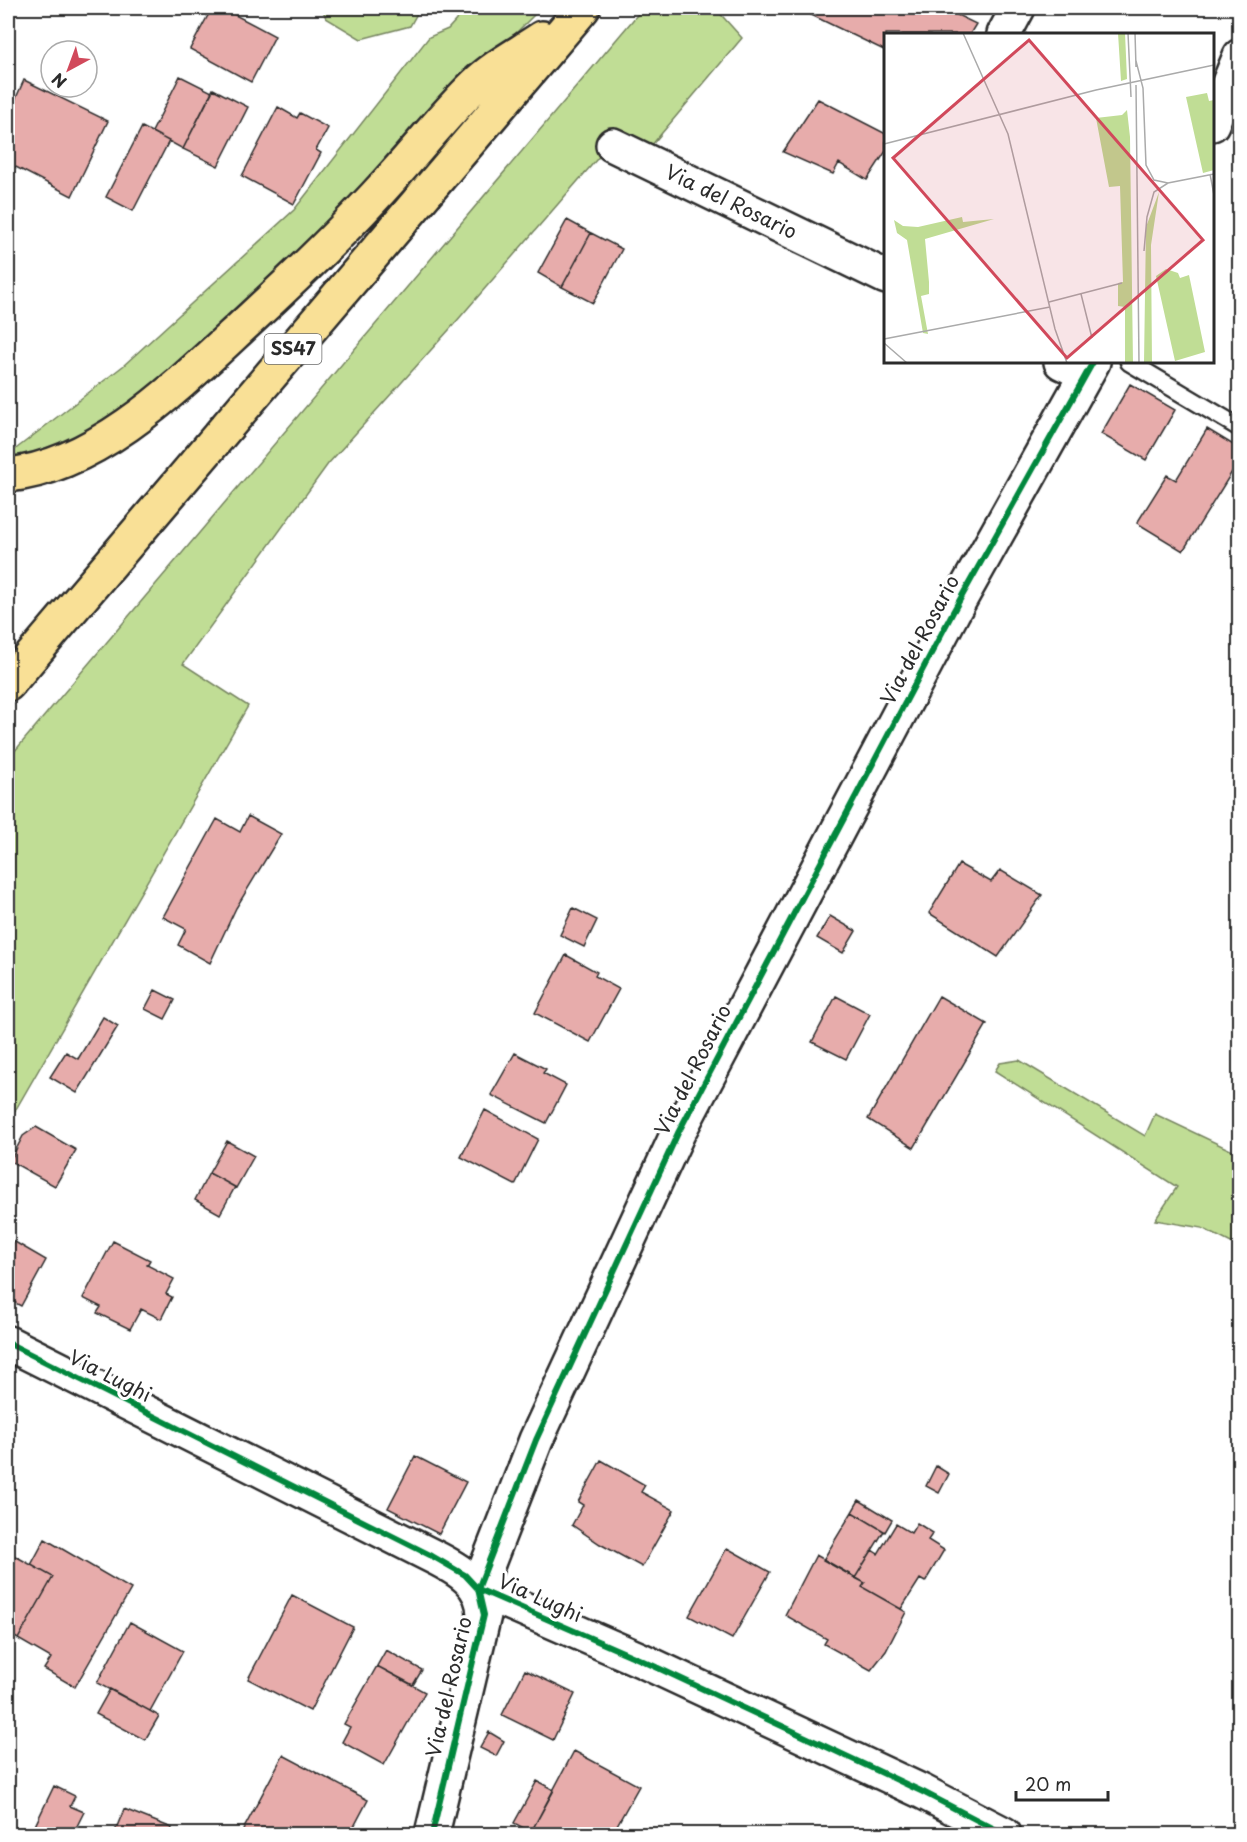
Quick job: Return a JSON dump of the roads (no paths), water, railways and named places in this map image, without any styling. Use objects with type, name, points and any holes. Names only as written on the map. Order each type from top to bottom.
[{"type":"highway","points":[[8,474],[34,472],[87,449],[133,420],[188,377],[285,288],[394,176],[476,84],[581,11]]},
{"type":"highway","name":"SS47","points":[[8,684],[581,11]]},
{"type":"street","points":[[1004,33],[1017,8]]},
{"type":"street","points":[[1214,119],[1239,56]]},
{"type":"street","name":"Via del Rosario","points":[[613,145],[884,272]]},
{"type":"street","name":"Via del Rosario","points":[[432,1834],[484,1615],[478,1589],[536,1440],[678,1133],[1080,366]]},
{"type":"street","name":"Via Lughi","points":[[8,1343],[432,1556],[465,1575],[478,1589],[641,1660],[923,1792],[1004,1834]]},
{"type":"lane","points":[[1131,363],[1239,428]]}]
